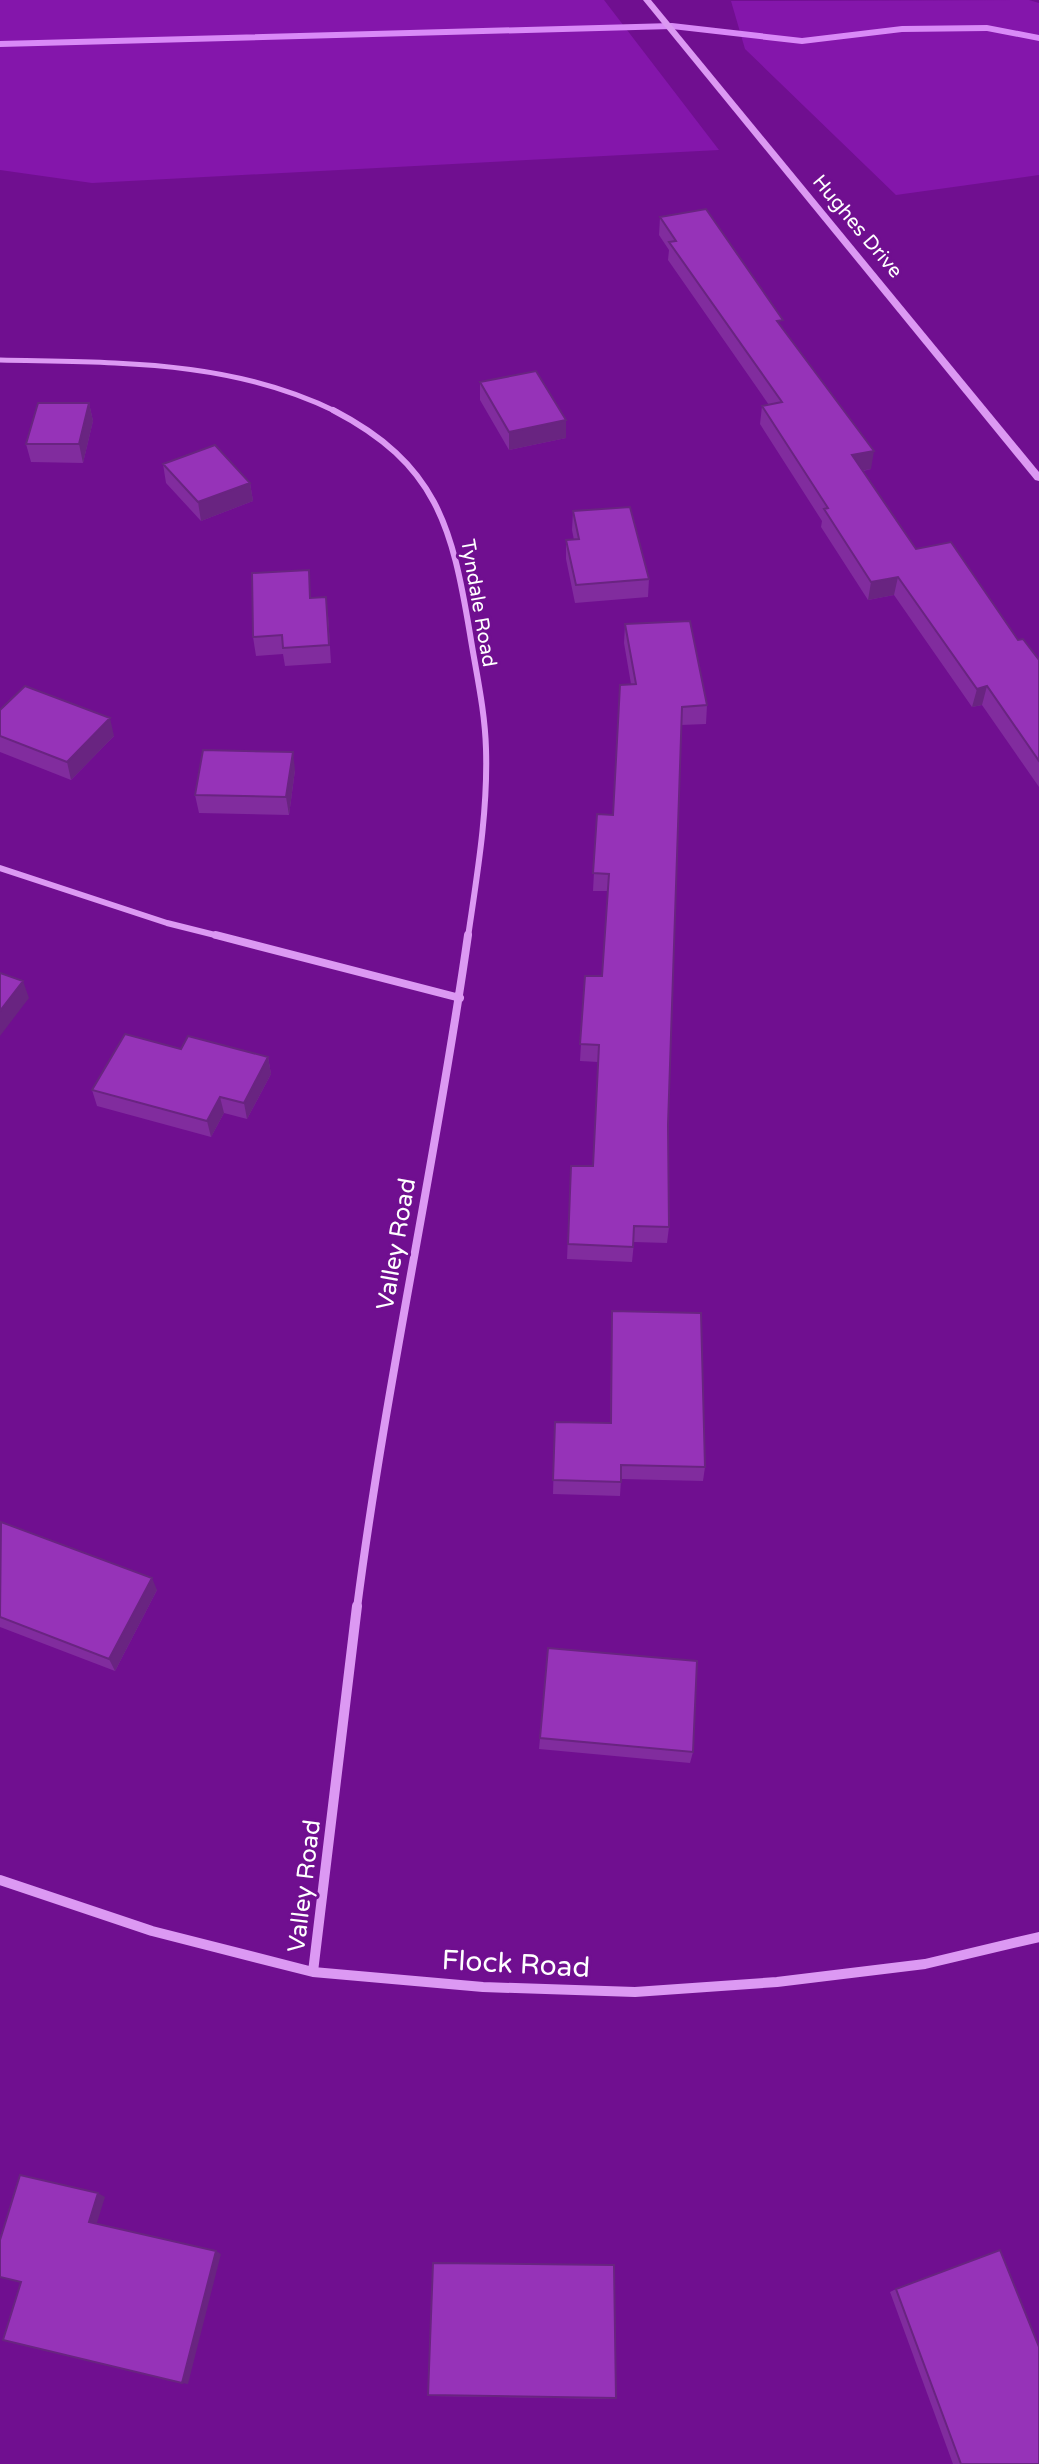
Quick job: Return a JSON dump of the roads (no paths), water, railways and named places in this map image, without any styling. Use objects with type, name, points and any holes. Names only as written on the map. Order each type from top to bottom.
[{"type":"street","name":"Hughes Drive","points":[[647,0],[888,290],[1039,478]]},
{"type":"street","name":"Tyndale Road","points":[[0,360],[183,366],[236,376],[287,391],[336,413],[372,434],[406,463],[435,499],[452,535],[486,746],[484,822],[460,998]]},
{"type":"street","points":[[0,868],[167,923],[460,998]]},
{"type":"street","name":"Valley Road","points":[[313,1972],[379,1454],[460,998]]},
{"type":"street","name":"Flock Road","points":[[0,1880],[152,1931],[313,1972],[483,1987],[635,1992],[777,1982],[925,1964],[1039,1937]]},
{"type":"waterway","points":[[0,44],[672,26],[802,41],[902,29],[987,28],[1039,38]]}]
